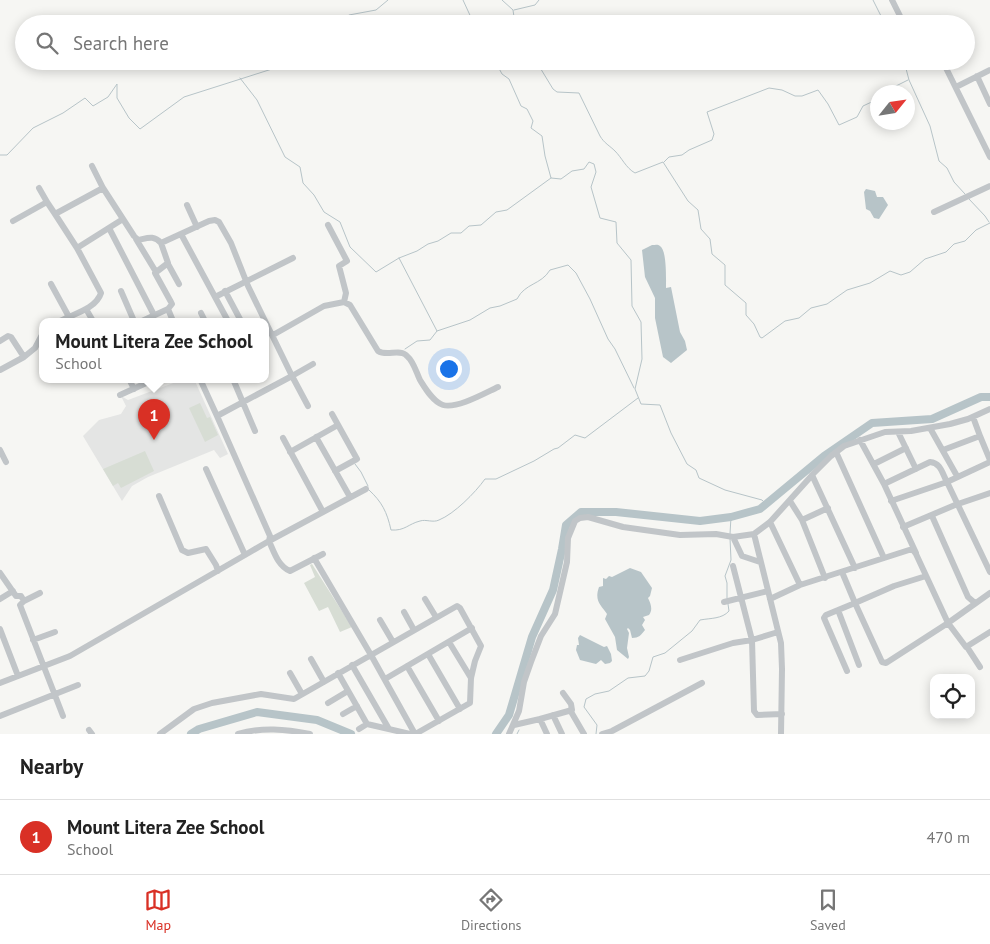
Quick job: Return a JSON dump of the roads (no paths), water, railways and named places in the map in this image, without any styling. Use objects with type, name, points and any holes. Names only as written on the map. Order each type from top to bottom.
[{"type":"street","points":[[892,0],[900,15]]},
{"type":"street","points":[[947,70],[990,157]]},
{"type":"street","points":[[956,86],[990,70]]},
{"type":"street","points":[[978,76],[990,104]]},
{"type":"street","points":[[92,166],[103,188],[156,272],[156,276],[172,304],[168,309],[148,318]]},
{"type":"street","points":[[934,212],[990,186]]},
{"type":"street","points":[[39,188],[77,248],[101,293],[98,300],[86,309],[68,317],[51,284]]},
{"type":"street","points":[[55,214],[103,188]]},
{"type":"street","points":[[13,221],[47,202]]},
{"type":"street","points":[[187,205],[197,227]]},
{"type":"street","points":[[77,248],[124,219]]},
{"type":"street","points":[[161,243],[209,221],[216,220],[219,222],[231,243],[264,318]]},
{"type":"street","points":[[328,226],[348,261],[339,266],[346,293],[344,302]]},
{"type":"street","points":[[109,228],[154,315]]},
{"type":"street","points":[[182,234],[226,318]]},
{"type":"street","points":[[136,239],[157,238],[179,284]]},
{"type":"street","points":[[215,297],[293,258]]},
{"type":"street","points":[[156,272],[168,264]]},
{"type":"street","points":[[121,291],[133,318]]},
{"type":"street","points":[[225,291],[239,318]]},
{"type":"street","points":[[273,336],[324,306],[344,302],[350,305],[378,351],[385,354],[403,352],[407,355],[420,380],[438,403],[444,406],[456,404],[498,387]]},
{"type":"street","points":[[86,309],[91,318]]},
{"type":"street","points":[[168,309],[172,318]]},
{"type":"street","points":[[201,313],[204,318]]},
{"type":"street","points":[[269,328],[308,406]]},
{"type":"street","points":[[0,341],[11,336],[24,357]]},
{"type":"street","points":[[0,370],[24,357],[35,348],[39,340]]},
{"type":"street","points":[[217,416],[313,364]]},
{"type":"street","points":[[130,383],[134,389]]},
{"type":"street","points":[[120,395],[147,383]]},
{"type":"street","points":[[202,383],[268,530],[269,541],[280,563],[285,569],[290,571],[323,554]]},
{"type":"street","points":[[235,383],[255,431]]},
{"type":"street","points":[[509,734],[519,711],[524,682],[531,662],[541,636],[555,614],[567,562],[568,538],[575,522],[580,518],[588,517],[623,527],[666,533],[731,536],[754,534],[770,522],[812,475],[844,446],[885,432],[930,428],[973,417],[990,409]]},
{"type":"street","points":[[332,414],[357,459],[335,471]]},
{"type":"street","points":[[892,501],[947,482],[990,461],[973,417]]},
{"type":"street","points":[[290,452],[338,425]]},
{"type":"street","points":[[930,428],[957,476]]},
{"type":"street","points":[[898,432],[916,469]]},
{"type":"street","points":[[943,450],[980,436]]},
{"type":"street","points":[[316,437],[350,497]]},
{"type":"street","points":[[283,438],[323,512]]},
{"type":"street","points":[[860,440],[884,484],[948,623],[964,645],[968,647],[980,667]]},
{"type":"street","points":[[874,464],[906,448]]},
{"type":"street","points":[[0,450],[6,462]]},
{"type":"street","points":[[836,452],[884,558]]},
{"type":"street","points":[[884,484],[916,469],[924,463],[935,462],[939,465],[990,572]]},
{"type":"street","points":[[206,468],[245,555]]},
{"type":"street","points":[[812,475],[855,568]]},
{"type":"street","points":[[0,683],[70,656],[269,541],[366,489]]},
{"type":"street","points":[[903,527],[958,504],[989,495]]},
{"type":"street","points":[[159,496],[182,550],[188,553],[206,549],[218,571]]},
{"type":"street","points":[[790,501],[802,520],[825,578]]},
{"type":"street","points":[[802,520],[828,508]]},
{"type":"street","points":[[932,516],[968,597],[975,603]]},
{"type":"street","points":[[770,522],[800,585]]},
{"type":"street","points":[[754,534],[778,632],[782,669],[781,734]]},
{"type":"street","points":[[731,536],[742,556],[760,562]]},
{"type":"street","points":[[770,599],[800,585],[909,550],[916,554]]},
{"type":"street","points":[[314,558],[385,679],[413,734]]},
{"type":"street","points":[[733,566],[752,640],[755,713],[757,715],[782,714]]},
{"type":"street","points":[[842,572],[880,659],[884,663],[922,641],[990,594]]},
{"type":"street","points":[[0,573],[16,596],[21,596],[24,601]]},
{"type":"street","points":[[847,671],[824,619],[826,615],[894,586],[926,576]]},
{"type":"street","points":[[0,598],[12,591]]},
{"type":"street","points":[[727,601],[768,591]]},
{"type":"street","points":[[40,593],[20,605],[63,716]]},
{"type":"street","points":[[426,599],[436,617]]},
{"type":"street","points":[[160,734],[200,706],[253,695],[294,699],[436,617],[457,606],[460,608],[482,647],[475,661],[471,678],[473,701],[413,734],[367,724],[359,728]]},
{"type":"street","points":[[838,610],[859,664]]},
{"type":"street","points":[[404,612],[414,630]]},
{"type":"street","points":[[380,620],[393,642]]},
{"type":"street","points":[[385,679],[472,628]]},
{"type":"street","points":[[0,629],[18,676]]},
{"type":"street","points":[[33,640],[55,632]]},
{"type":"street","points":[[680,660],[733,643],[752,640],[778,632]]},
{"type":"street","points":[[968,647],[990,632]]},
{"type":"street","points":[[449,642],[471,678]]},
{"type":"street","points":[[428,654],[460,709]]},
{"type":"street","points":[[311,659],[324,682]]},
{"type":"street","points":[[352,665],[389,729]]},
{"type":"street","points":[[407,666],[439,721]]},
{"type":"street","points":[[290,673],[302,694]]},
{"type":"street","points":[[338,673],[367,724]]},
{"type":"street","points":[[602,734],[613,732],[702,683]]},
{"type":"street","points":[[0,716],[78,685]]},
{"type":"street","points":[[328,704],[348,691]]},
{"type":"street","points":[[563,693],[573,708],[570,710]]},
{"type":"street","points":[[343,714],[357,706]]},
{"type":"street","points":[[514,725],[540,720],[570,710]]},
{"type":"street","points":[[570,710],[584,734]]},
{"type":"street","points":[[553,715],[562,734]]},
{"type":"street","points":[[540,720],[547,734]]},
{"type":"street","points":[[238,734],[256,729],[263,732],[310,734]]},
{"type":"waterway","points":[[349,15],[376,10],[388,0]]},
{"type":"waterway","points":[[463,0],[470,15]]},
{"type":"waterway","points":[[502,0],[513,10],[514,15]]},
{"type":"waterway","points":[[514,10],[535,5],[539,0]]},
{"type":"waterway","points":[[873,0],[880,15]]},
{"type":"waterway","points":[[0,155],[7,155],[33,128],[63,113],[85,98],[93,106],[108,97],[117,84],[117,98],[129,118],[140,129],[184,97],[269,70]]},
{"type":"waterway","points":[[500,70],[509,79],[521,106],[527,109],[533,121],[531,128],[542,136],[551,178],[561,179],[572,171],[584,169],[589,162],[594,164],[596,172],[591,187],[600,218],[616,222],[617,243],[631,260],[632,306],[641,322],[642,359],[635,389],[641,404],[660,405],[671,433],[687,464],[696,470],[699,478],[725,490],[762,500],[766,504]]},
{"type":"waterway","points":[[541,70],[553,89],[557,92],[579,93],[605,143],[615,151],[632,171],[635,173],[663,162],[688,201],[698,210],[701,229],[710,239],[712,254],[725,265],[725,285],[746,303],[746,315],[762,338],[785,321],[799,318],[811,308],[827,304],[847,290],[870,283],[890,271],[901,275],[910,272],[925,259],[946,252],[954,244],[965,241],[976,230],[990,223]]},
{"type":"waterway","points":[[906,70],[930,126],[939,161],[947,168],[954,182],[965,194]]},
{"type":"waterway","points":[[240,78],[257,100],[285,157],[300,167],[303,183],[314,195],[324,212],[340,222],[350,247],[376,272],[399,258],[438,241],[451,233],[461,233],[469,226],[481,225],[496,212],[507,210],[551,178]]},
{"type":"waterway","points":[[898,85],[908,80]]},
{"type":"waterway","points":[[664,162],[669,157],[682,155],[712,140],[714,134],[707,112],[769,88],[782,90],[795,96],[802,96],[818,90],[839,125],[857,117],[863,106],[870,103]]},
{"type":"waterway","points":[[969,199],[989,222]]},
{"type":"waterway","points":[[399,258],[437,331],[430,340],[417,341],[405,349]]},
{"type":"waterway","points":[[437,331],[470,320],[490,308],[517,299],[524,290],[542,279],[550,270],[568,265],[576,273],[590,299],[608,339],[634,388]]},
{"type":"waterway","points":[[496,734],[509,715],[532,637],[553,590],[566,525],[581,512],[616,512],[700,521],[731,517],[760,509],[824,456],[872,423],[932,419],[981,397],[990,397]]},
{"type":"waterway","points":[[369,490],[383,508],[391,530],[400,529],[416,522],[437,521],[458,508],[485,479],[496,479],[534,461],[558,448],[575,435],[585,438],[638,398]]},
{"type":"waterway","points":[[355,464],[368,486]]},
{"type":"waterway","points":[[730,534],[731,517]]},
{"type":"waterway","points":[[727,598],[725,576],[731,560],[730,538]]},
{"type":"waterway","points":[[596,734],[597,725],[584,707],[586,699],[595,694],[609,691],[628,678],[645,676],[649,671],[653,657],[665,653],[692,631],[700,620],[716,618],[726,614],[729,611],[728,604]]},
{"type":"waterway","points":[[191,734],[199,729],[257,712],[317,720],[351,734]]},
{"type":"waterway","points":[[517,734],[519,730]]},
{"type":"place","name":"Mount Litera Zee School","points":[[154,440]]}]
